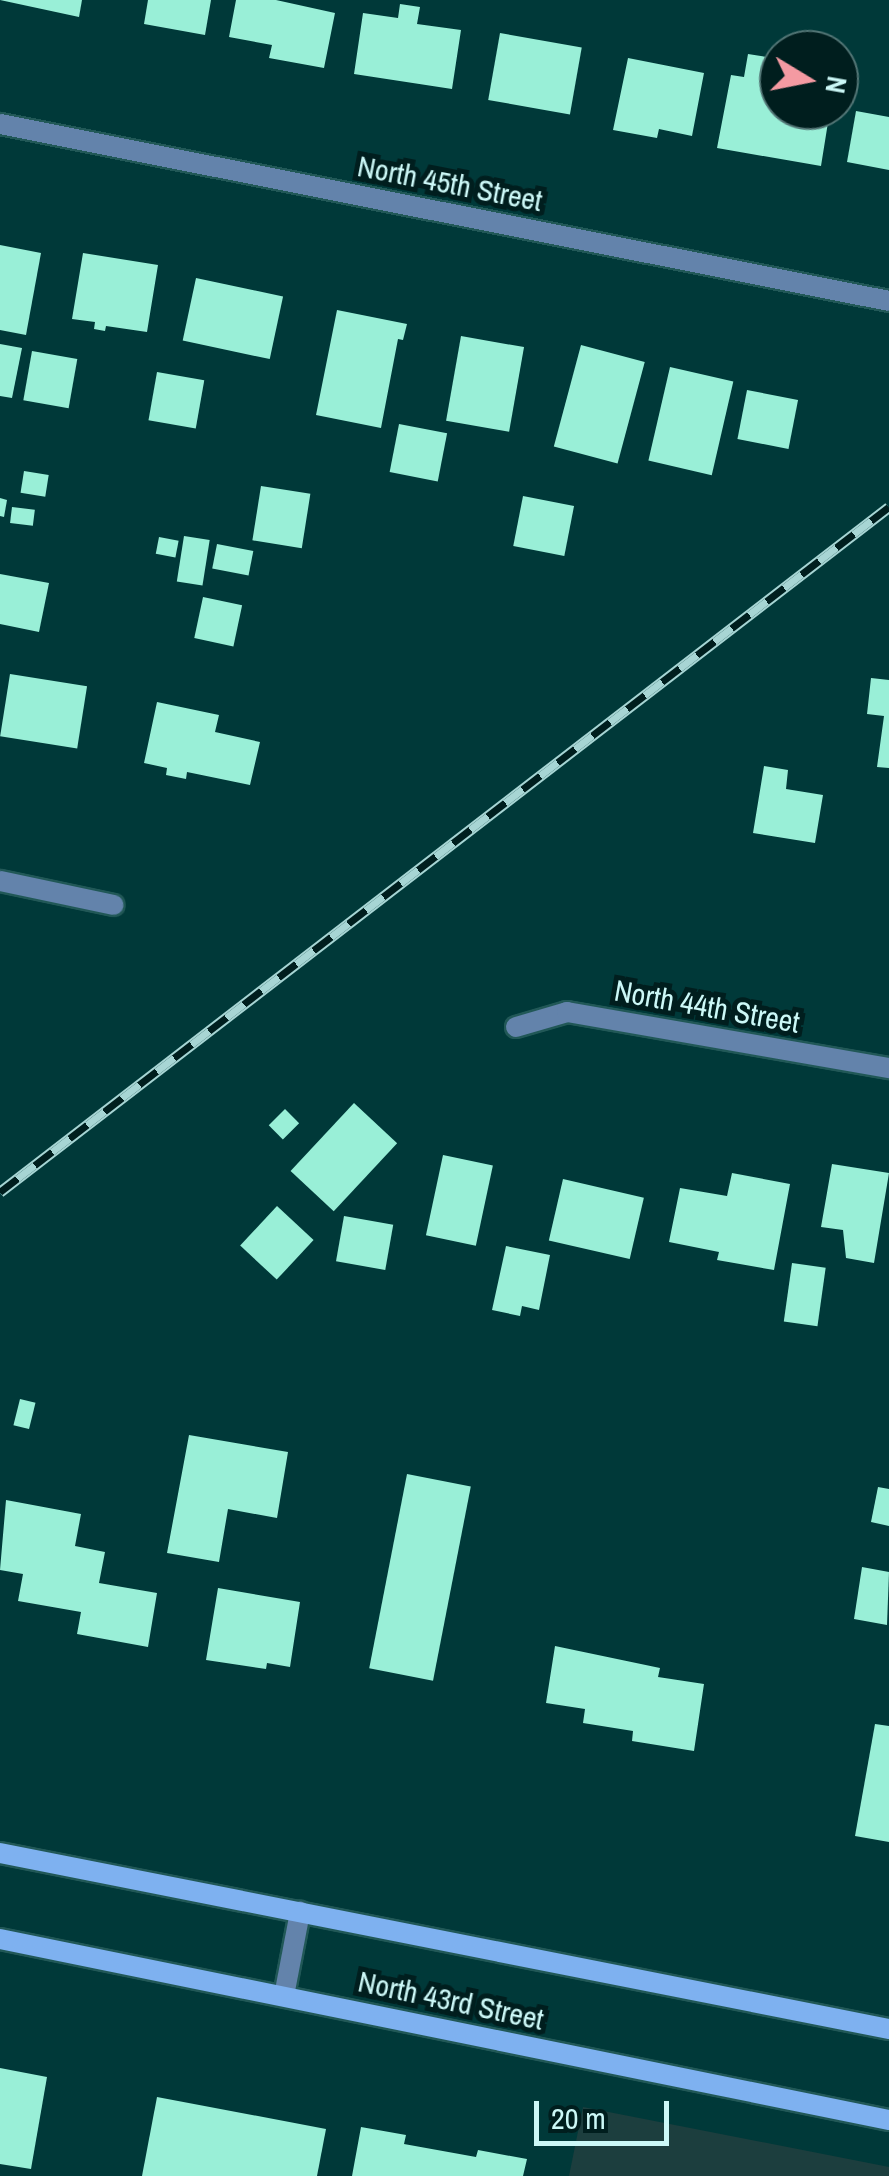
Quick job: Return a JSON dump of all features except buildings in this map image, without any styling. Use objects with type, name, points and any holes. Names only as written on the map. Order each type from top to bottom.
[{"type":"main road","name":"North 43rd Street","points":[[0,1853],[889,2028]]},
{"type":"main road","name":"North 43rd Street","points":[[0,1939],[889,2120]]},
{"type":"street","name":"North 45th Street","points":[[0,124],[889,301]]},
{"type":"street","points":[[0,881],[114,905]]},
{"type":"street","name":"North 44th Street","points":[[516,1027],[566,1012],[889,1068]]},
{"type":"street","points":[[284,1996],[300,1912]]},
{"type":"shaded area","points":[[583,2107],[889,2167],[889,2176],[569,2176]]},
{"type":"railway","points":[[0,1192],[889,507]]}]
